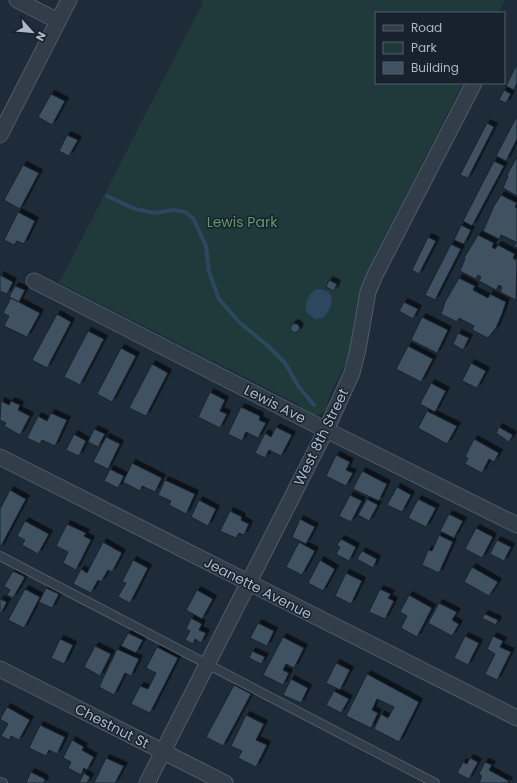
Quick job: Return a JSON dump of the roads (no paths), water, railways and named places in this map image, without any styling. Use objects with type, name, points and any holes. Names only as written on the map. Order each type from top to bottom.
[{"type":"street","points":[[19,0],[58,21]]},
{"type":"street","points":[[0,135],[69,0]]},
{"type":"street","name":"West 8th Street","points":[[147,783],[326,430],[352,373],[358,349],[368,292],[375,275],[473,84]]},
{"type":"street","name":"Lewis Ave","points":[[34,281],[326,430],[517,525]]},
{"type":"street","name":"Jeanette Avenue","points":[[0,457],[517,718]]},
{"type":"street","name":"Chestnut St","points":[[0,669],[225,783]]},
{"type":"lane","points":[[0,556],[435,783]]},
{"type":"water","points":[[317,289],[328,292],[332,299],[330,309],[327,314],[323,318],[315,319],[307,313],[306,302],[309,296]]},
{"type":"waterway","points":[[107,196],[135,209],[155,213],[173,210],[185,212],[193,218],[206,246],[209,272],[219,299],[240,323],[267,345],[285,363],[298,386],[314,405]]},
{"type":"park label","name":"Lewis Park","points":[[242,222]]}]
